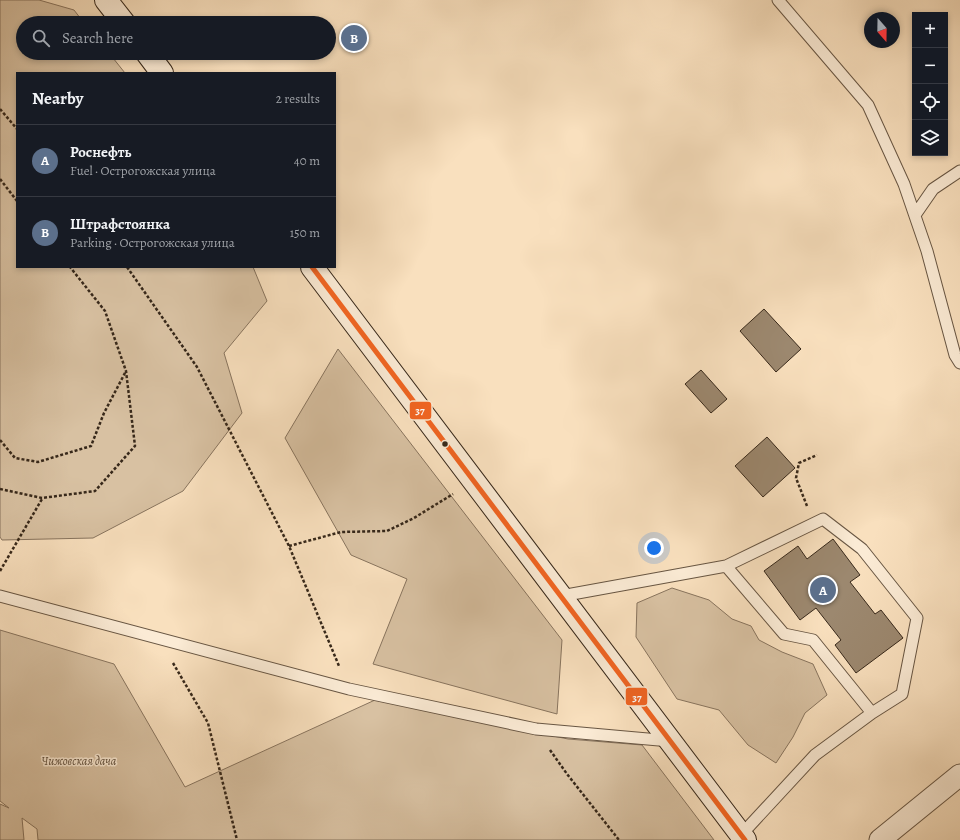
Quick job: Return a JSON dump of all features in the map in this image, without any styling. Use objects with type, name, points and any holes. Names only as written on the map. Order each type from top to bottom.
[{"type":"street","points":[[106,0],[119,16]]},
{"type":"street","points":[[152,60],[161,72]]},
{"type":"street","points":[[313,268],[743,837]]},
{"type":"street","points":[[880,840],[960,775]]},
{"type":"lane","points":[[778,0],[868,105],[904,184],[927,250],[955,355],[960,363]]},
{"type":"lane","points":[[915,215],[934,189],[960,171]]},
{"type":"lane","points":[[561,596],[726,566],[823,519],[862,549],[917,618],[902,694],[872,713],[815,755],[743,837]]},
{"type":"lane","points":[[726,566],[784,634],[813,640],[872,713]]},
{"type":"lane","points":[[0,596],[349,689],[536,729],[671,741]]},
{"type":"path","points":[[0,109],[16,128]]},
{"type":"path","points":[[0,179],[16,200]]},
{"type":"path","points":[[0,489],[42,498],[95,491],[135,446],[126,371],[104,311],[71,268]]},
{"type":"path","points":[[128,268],[197,367],[289,546],[349,689]]},
{"type":"path","points":[[0,440],[15,458],[38,462],[92,446],[104,413],[126,371]]},
{"type":"path","points":[[813,524],[796,478],[799,463],[817,455]]},
{"type":"path","points":[[289,546],[341,532],[387,531],[414,518],[474,481]]},
{"type":"path","points":[[0,571],[42,498]]},
{"type":"path","points":[[159,638],[208,723],[237,840]]},
{"type":"path","points":[[536,729],[567,774],[619,840]]},
{"type":"green space","points":[[0,0],[39,0],[74,10],[79,16],[16,16],[16,60],[115,60],[124,72],[16,72],[16,268],[253,268],[267,301],[224,353],[242,413],[183,491],[93,538],[2,540],[0,537]]},
{"type":"green space","points":[[338,349],[562,640],[557,714],[373,664],[407,579],[351,555],[285,438]]},
{"type":"green space","points":[[672,588],[709,600],[732,619],[751,626],[759,640],[782,652],[813,664],[827,695],[805,713],[793,737],[776,763],[748,745],[719,710],[677,699],[636,637],[637,603]]},
{"type":"green space","name":"Чижовская дача","points":[[0,630],[114,664],[185,787],[375,700],[568,739],[642,745],[714,840],[38,840],[37,829],[22,818],[24,840],[0,840],[0,804],[9,808],[0,801]]},
{"type":"building","points":[[764,309],[801,349],[776,372],[740,331]]},
{"type":"building","points":[[701,370],[727,399],[711,413],[685,384]]},
{"type":"building","points":[[767,437],[795,468],[763,497],[735,466]]},
{"type":"building","points":[[833,539],[860,575],[850,582],[875,614],[881,610],[903,638],[856,673],[835,645],[841,640],[816,608],[800,620],[764,571],[798,546],[807,559]]},
{"type":"transit line","name":"37","points":[[313,268],[745,840]]},
{"type":"place","name":"Штрафстоянка","points":[[354,38]]},
{"type":"place","name":"Роснефть","points":[[823,590]]}]
